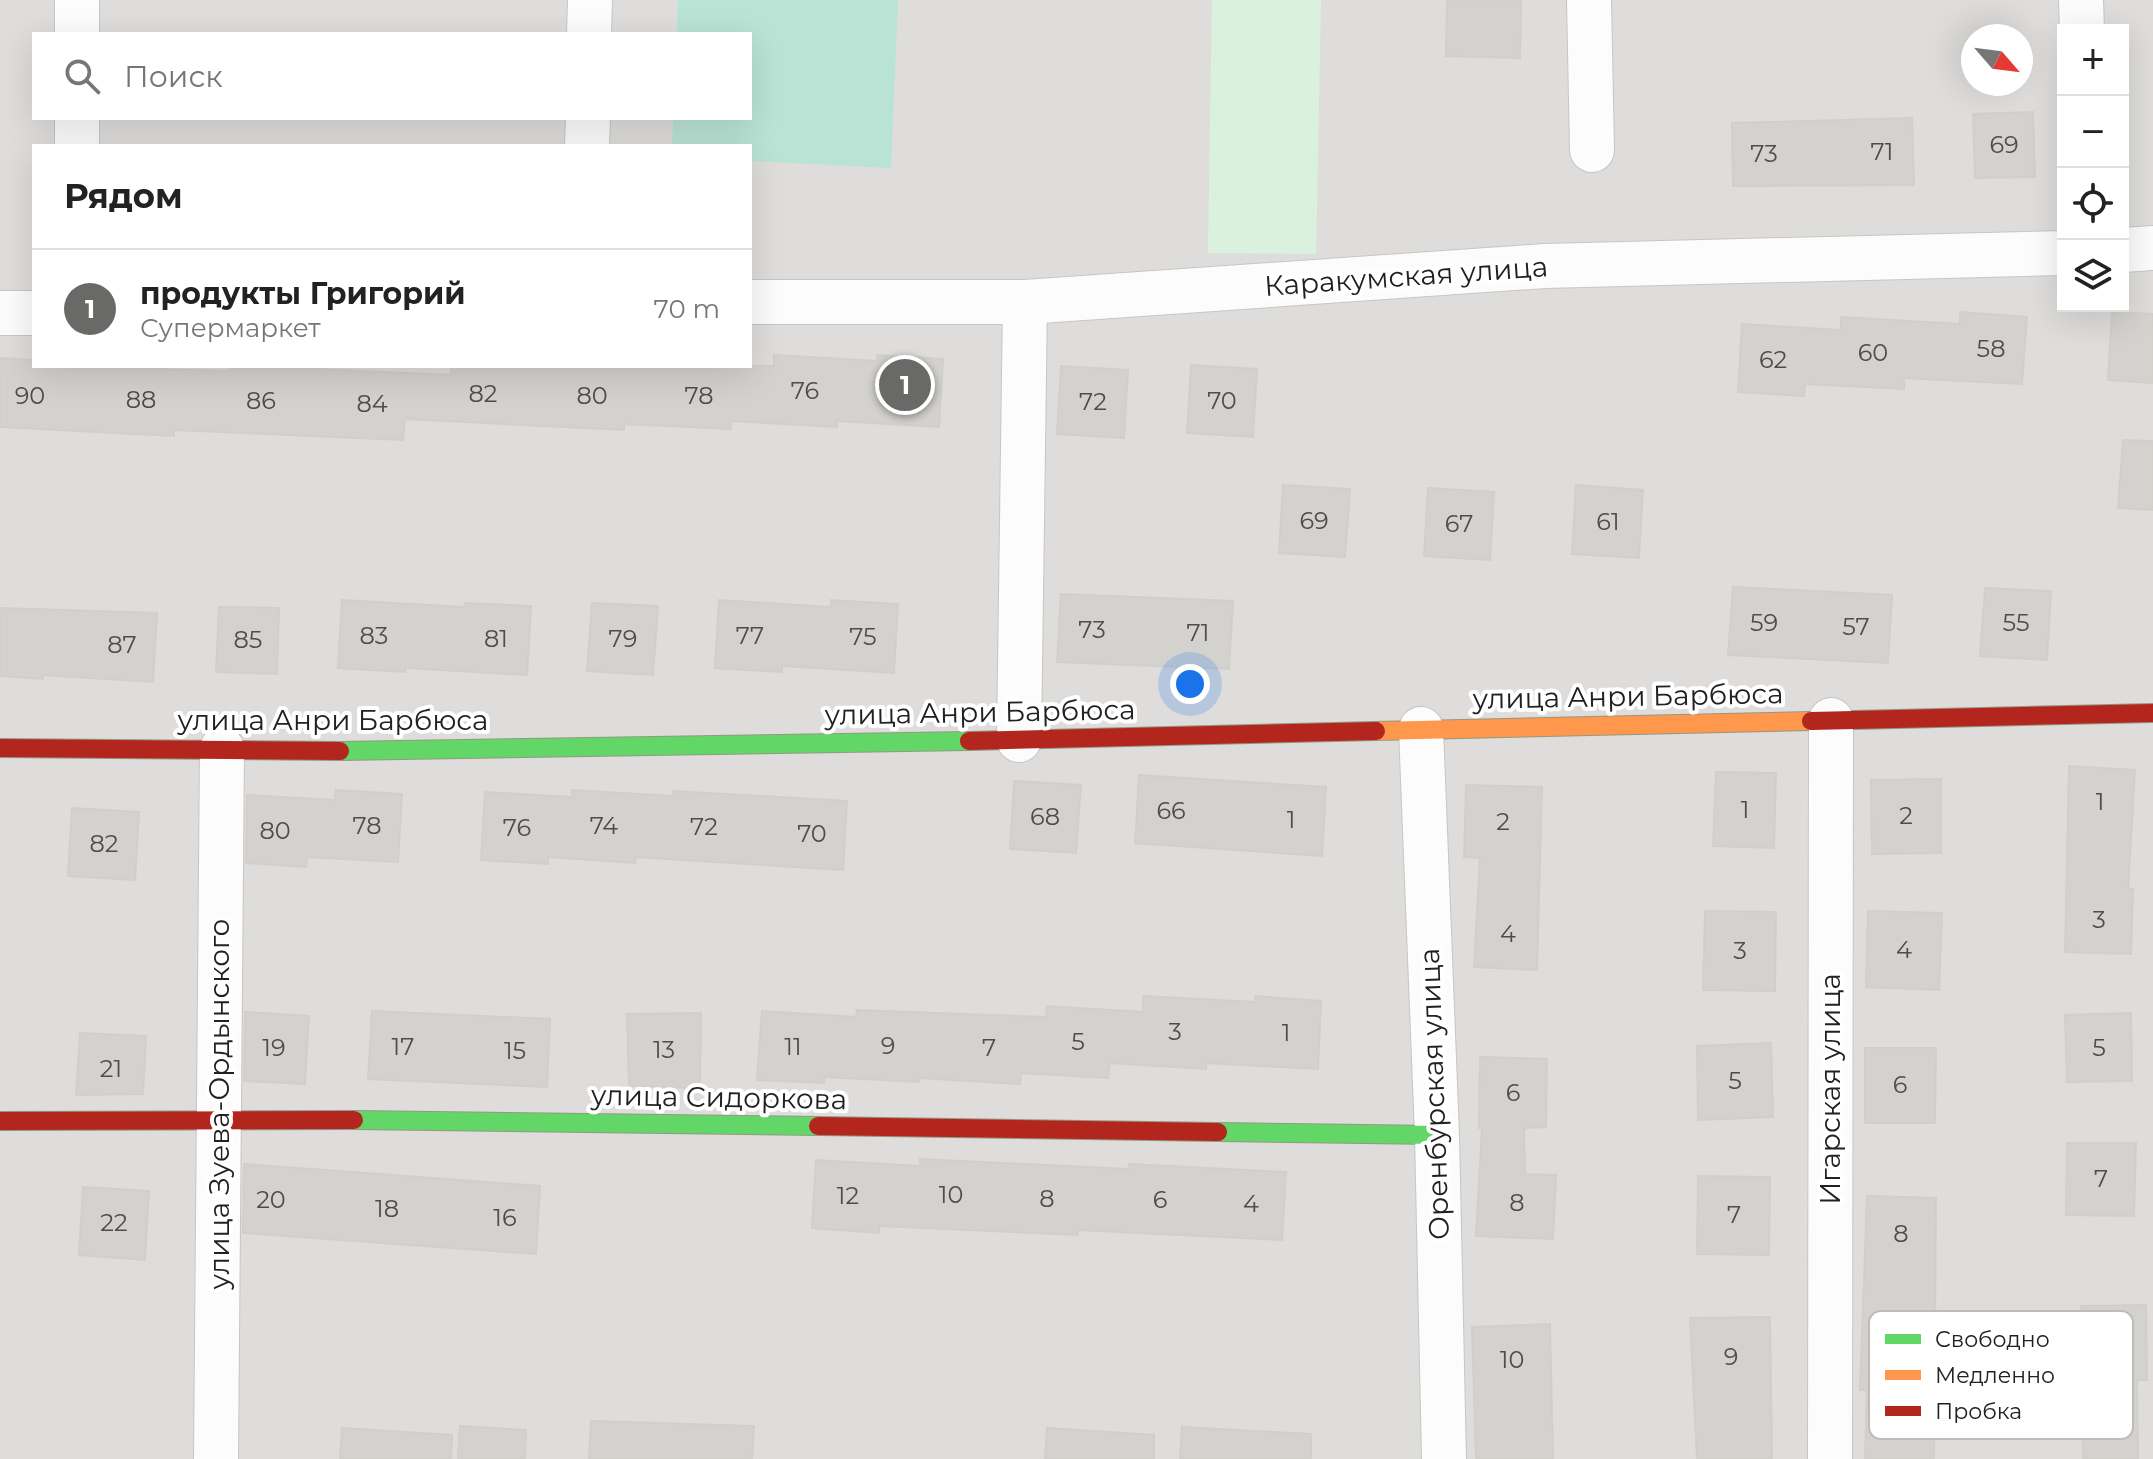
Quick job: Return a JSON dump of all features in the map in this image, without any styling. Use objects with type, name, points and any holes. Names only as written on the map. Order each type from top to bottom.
[{"type":"street","points":[[77,0],[77,32]]},
{"type":"street","points":[[589,32],[590,0]]},
{"type":"street","points":[[1589,0],[1592,150]]},
{"type":"street","points":[[2081,0],[2082,24]]},
{"type":"street","points":[[77,120],[77,144]]},
{"type":"street","points":[[587,144],[588,120]]},
{"type":"street","points":[[2129,250],[2153,248]]},
{"type":"street","name":"Каракумская улица","points":[[752,302],[1025,302],[1545,266],[2057,253]]},
{"type":"street","points":[[1019,740],[1025,302]]},
{"type":"street","points":[[0,313],[32,313]]},
{"type":"street","name":"улица Анри Барбюса","points":[[0,748],[322,751],[1019,740],[2153,713]]},
{"type":"street","name":"Игарская улица","points":[[1830,1459],[1831,720]]},
{"type":"street","name":"Оренбурская улица","points":[[1421,729],[1437,1135],[1444,1459]]},
{"type":"street","name":"улица Зуева-Ордынского","points":[[216,1459],[222,749]]},
{"type":"street","name":"улица Сидоркова","points":[[0,1121],[219,1118],[1437,1135]]},
{"type":"shaded area","points":[[0,0],[2153,0],[2153,1459],[0,1459]]},
{"type":"green space","points":[[678,0],[898,0],[891,168],[752,161],[752,144],[672,144],[673,120],[752,120],[752,32],[677,32]]},
{"type":"green space","points":[[1212,0],[1321,0],[1316,254],[1208,253]]},
{"type":"building","points":[[1447,0],[1521,0],[1520,58],[1446,56]]},
{"type":"building","points":[[2033,112],[2035,177],[1975,178],[1973,114]]},
{"type":"building","points":[[1912,118],[1914,185],[1733,186],[1732,123]]},
{"type":"building","points":[[1960,312],[2027,317],[2022,384],[1904,378],[1904,389],[1805,384],[1804,396],[1738,392],[1742,324],[1841,330],[1841,317],[1960,324]]},
{"type":"building","points":[[2112,312],[2153,314],[2153,383],[2108,380]]},
{"type":"building","points":[[774,355],[877,361],[877,355],[943,359],[939,427],[837,421],[837,427],[731,421],[731,429],[624,424],[624,430],[405,419],[403,440],[174,430],[174,436],[0,427],[0,358],[32,360],[32,368],[230,371],[230,368],[295,368],[451,375],[451,368],[774,366]]},
{"type":"building","points":[[1191,365],[1257,369],[1253,437],[1187,433]]},
{"type":"building","points":[[1061,366],[1128,370],[1124,438],[1057,434]]},
{"type":"building","points":[[2123,440],[2153,441],[2153,510],[2118,508]]},
{"type":"building","points":[[1283,485],[1350,489],[1345,557],[1279,553]]},
{"type":"building","points":[[1576,485],[1643,490],[1639,558],[1572,554]]},
{"type":"building","points":[[1428,488],[1494,492],[1490,560],[1424,556]]},
{"type":"building","points":[[1733,587],[1892,595],[1888,663],[1728,655]]},
{"type":"building","points":[[1985,588],[2051,591],[2047,660],[1980,656]]},
{"type":"building","points":[[1061,594],[1233,601],[1229,669],[1057,662]]},
{"type":"building","points":[[342,600],[464,607],[465,603],[531,606],[527,675],[405,668],[405,672],[338,668]]},
{"type":"building","points":[[719,600],[831,607],[831,600],[898,604],[894,673],[782,666],[782,672],[715,668]]},
{"type":"building","points":[[592,603],[658,606],[653,675],[587,671]]},
{"type":"building","points":[[219,607],[279,608],[277,674],[216,672]]},
{"type":"building","points":[[0,608],[157,613],[153,682],[43,675],[43,679],[0,676]]},
{"type":"building","points":[[2069,766],[2135,770],[2128,889],[2133,889],[2131,954],[2065,952]]},
{"type":"building","points":[[1716,772],[1776,773],[1774,848],[1713,846]]},
{"type":"building","points":[[1139,775],[1326,787],[1322,856],[1135,843]]},
{"type":"building","points":[[1941,779],[1941,853],[1872,854],[1871,780]]},
{"type":"building","points":[[1014,781],[1081,785],[1076,853],[1010,849]]},
{"type":"building","points":[[1466,785],[1542,787],[1537,970],[1474,967],[1480,858],[1464,857]]},
{"type":"building","points":[[336,790],[402,794],[398,862],[307,857],[306,867],[246,863],[247,795],[335,800]]},
{"type":"building","points":[[572,790],[673,796],[673,791],[847,801],[843,870],[635,857],[635,863],[548,857],[548,864],[481,860],[485,792],[572,797]]},
{"type":"building","points":[[72,808],[139,812],[135,880],[68,876]]},
{"type":"building","points":[[1705,911],[1776,912],[1775,991],[1703,990]]},
{"type":"building","points":[[1868,911],[1942,913],[1939,990],[1866,987]]},
{"type":"building","points":[[1143,996],[1255,1002],[1255,996],[1321,1001],[1318,1069],[1206,1063],[1206,1069],[1110,1063],[1108,1078],[1021,1073],[1020,1084],[919,1078],[919,1082],[824,1077],[824,1083],[757,1080],[762,1011],[856,1017],[857,1010],[1046,1017],[1047,1006],[1143,1012]]},
{"type":"building","points":[[372,1011],[550,1019],[547,1087],[368,1079]]},
{"type":"building","points":[[245,1012],[309,1016],[305,1084],[244,1081]]},
{"type":"building","points":[[701,1013],[700,1088],[629,1086],[627,1014]]},
{"type":"building","points":[[2131,1013],[2132,1081],[2067,1082],[2065,1015]]},
{"type":"building","points":[[80,1033],[146,1036],[143,1094],[76,1095]]},
{"type":"building","points":[[1771,1043],[1773,1117],[1698,1120],[1697,1046]]},
{"type":"building","points":[[1865,1048],[1936,1048],[1935,1123],[1865,1123]]},
{"type":"building","points":[[1480,1057],[1547,1059],[1546,1127],[1524,1128],[1525,1174],[1556,1175],[1553,1239],[1476,1236],[1482,1128],[1479,1128]]},
{"type":"building","points":[[2067,1143],[2136,1143],[2134,1216],[2066,1215]]},
{"type":"building","points":[[920,1159],[1129,1169],[1129,1164],[1286,1172],[1282,1240],[1078,1230],[1078,1235],[879,1226],[879,1233],[812,1228],[816,1160],[920,1166]]},
{"type":"building","points":[[244,1164],[540,1186],[536,1254],[243,1233]]},
{"type":"building","points":[[1698,1176],[1770,1177],[1769,1255],[1697,1254]]},
{"type":"building","points":[[83,1187],[149,1191],[145,1260],[79,1255]]},
{"type":"building","points":[[1867,1196],[1936,1198],[1935,1311],[1869,1311],[1869,1439],[1934,1439],[1934,1459],[1865,1459],[1867,1390],[1860,1390]]},
{"type":"building","points":[[2146,1305],[2147,1380],[2137,1380],[2138,1459],[2083,1459],[2083,1439],[2133,1439],[2133,1311],[2081,1311],[2081,1306]]},
{"type":"building","points":[[1770,1317],[1772,1459],[1697,1459],[1690,1318]]},
{"type":"building","points":[[1550,1324],[1553,1459],[1476,1459],[1472,1327]]},
{"type":"building","points":[[591,1421],[754,1426],[752,1459],[589,1459]]},
{"type":"building","points":[[460,1426],[526,1430],[525,1459],[458,1459]]},
{"type":"building","points":[[1182,1427],[1311,1434],[1311,1459],[1180,1459]]},
{"type":"building","points":[[342,1428],[452,1435],[451,1459],[340,1459]]},
{"type":"building","points":[[1047,1428],[1154,1435],[1154,1459],[1045,1459]]},
{"type":"traffic: fast","points":[[340,751],[969,741]]},
{"type":"traffic: fast","points":[[354,1120],[818,1126]]},
{"type":"traffic: fast","points":[[1218,1132],[1437,1135]]},
{"type":"traffic: slow","points":[[1376,731],[1811,721]]},
{"type":"traffic: jam","points":[[1811,721],[2153,713]]},
{"type":"traffic: jam","points":[[969,741],[1376,731]]},
{"type":"traffic: jam","points":[[0,748],[340,751]]},
{"type":"traffic: jam","points":[[0,1121],[354,1120]]},
{"type":"traffic: jam","points":[[818,1126],[1218,1132]]},
{"type":"place","name":"продукты Григорий","points":[[905,385]]}]
